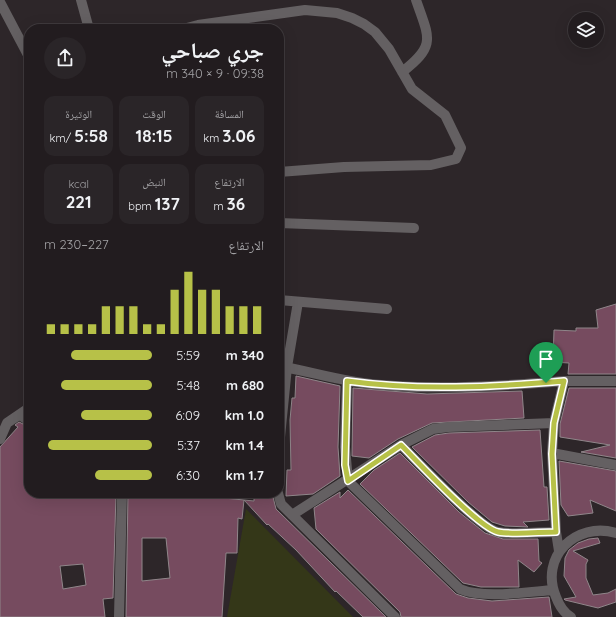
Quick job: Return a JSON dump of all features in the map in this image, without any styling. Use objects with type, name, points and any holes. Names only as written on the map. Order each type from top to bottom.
[{"type":"street","points":[[82,0],[88,24]]},
{"type":"street","points":[[402,72],[418,60],[426,47],[425,26],[416,0]]},
{"type":"street","points":[[0,2],[24,48]]},
{"type":"street","points":[[218,24],[305,10],[337,13],[364,24],[375,32],[390,49],[412,90],[445,115],[461,148],[456,159],[431,165],[344,167],[284,172]]},
{"type":"street","points":[[284,223],[414,228]]},
{"type":"street","points":[[284,301],[387,309]]},
{"type":"street","points":[[284,362],[298,302]]},
{"type":"street","points":[[284,366],[347,381],[407,387],[502,386],[564,381],[616,381]]},
{"type":"street","points":[[347,381],[345,459],[348,481],[460,589],[470,594],[552,590]]},
{"type":"street","points":[[560,551],[556,532],[552,454],[554,423],[564,381]]},
{"type":"street","points":[[0,439],[4,420],[20,415],[24,412]]},
{"type":"street","points":[[20,415],[24,418]]},
{"type":"street","points":[[292,515],[348,481],[401,445],[433,429],[448,427],[554,423]]},
{"type":"street","points":[[401,445],[463,506],[490,530],[499,533],[556,532]]},
{"type":"street","points":[[552,454],[616,465]]},
{"type":"street","points":[[119,617],[122,498]]},
{"type":"street","points":[[279,498],[281,504],[395,617]]},
{"type":"street","points":[[570,617],[558,604],[552,590],[552,570],[560,551],[572,538],[587,531],[605,530],[616,533]]},
{"type":"green space","points":[[246,509],[353,617],[227,617]]},
{"type":"building","points":[[616,304],[616,374],[568,374],[569,363],[553,362],[554,330],[576,331],[576,328],[598,328],[596,310]]},
{"type":"building","points":[[296,376],[340,386],[338,447],[340,476],[313,494],[286,496],[287,470],[291,470],[290,420],[292,398],[295,398]]},
{"type":"building","points":[[353,388],[427,394],[522,391],[524,418],[432,423],[398,439],[369,458],[352,456]]},
{"type":"building","points":[[569,388],[616,388],[616,458],[581,452],[610,445],[560,437],[560,424]]},
{"type":"building","points":[[19,422],[24,424],[24,498],[116,498],[113,598],[103,599],[105,617],[0,617],[0,447],[18,427],[15,425]],"holes":[[[83,564],[86,585],[63,589],[60,566]]]},
{"type":"building","points":[[540,430],[544,487],[547,487],[549,520],[523,522],[528,527],[505,526],[492,522],[468,502],[412,447],[435,435],[449,433]]},
{"type":"building","points":[[400,453],[459,512],[485,533],[503,539],[538,539],[539,561],[542,563],[534,572],[518,560],[519,587],[481,587],[463,583],[360,484],[374,470]]},
{"type":"building","points":[[559,461],[616,471],[616,511],[590,500],[593,513],[568,516],[561,505]]},
{"type":"building","points":[[348,490],[456,594],[468,598],[492,601],[549,597],[552,617],[401,617],[400,612],[316,529],[314,508],[340,492],[340,498]]},
{"type":"building","points":[[128,498],[224,498],[244,500],[242,519],[238,518],[237,553],[226,553],[222,617],[126,617]],"holes":[[[142,538],[166,538],[170,578],[142,581]]]},
{"type":"building","points":[[254,498],[273,498],[276,509],[386,617],[363,617],[336,591],[335,592],[296,550],[268,524],[267,525],[244,500],[254,501]]},
{"type":"building","points":[[598,538],[600,543],[573,551],[588,560],[586,564],[586,578],[593,595],[608,593],[616,589],[616,602],[598,608],[565,600],[564,599],[576,597],[564,576],[565,558],[569,550],[578,543],[589,539]]},
{"type":"route","points":[[347,381],[407,387],[502,386],[546,383],[564,381],[554,423],[552,454],[556,532],[499,533],[490,530],[401,445],[348,481],[345,465],[347,381]]}]
